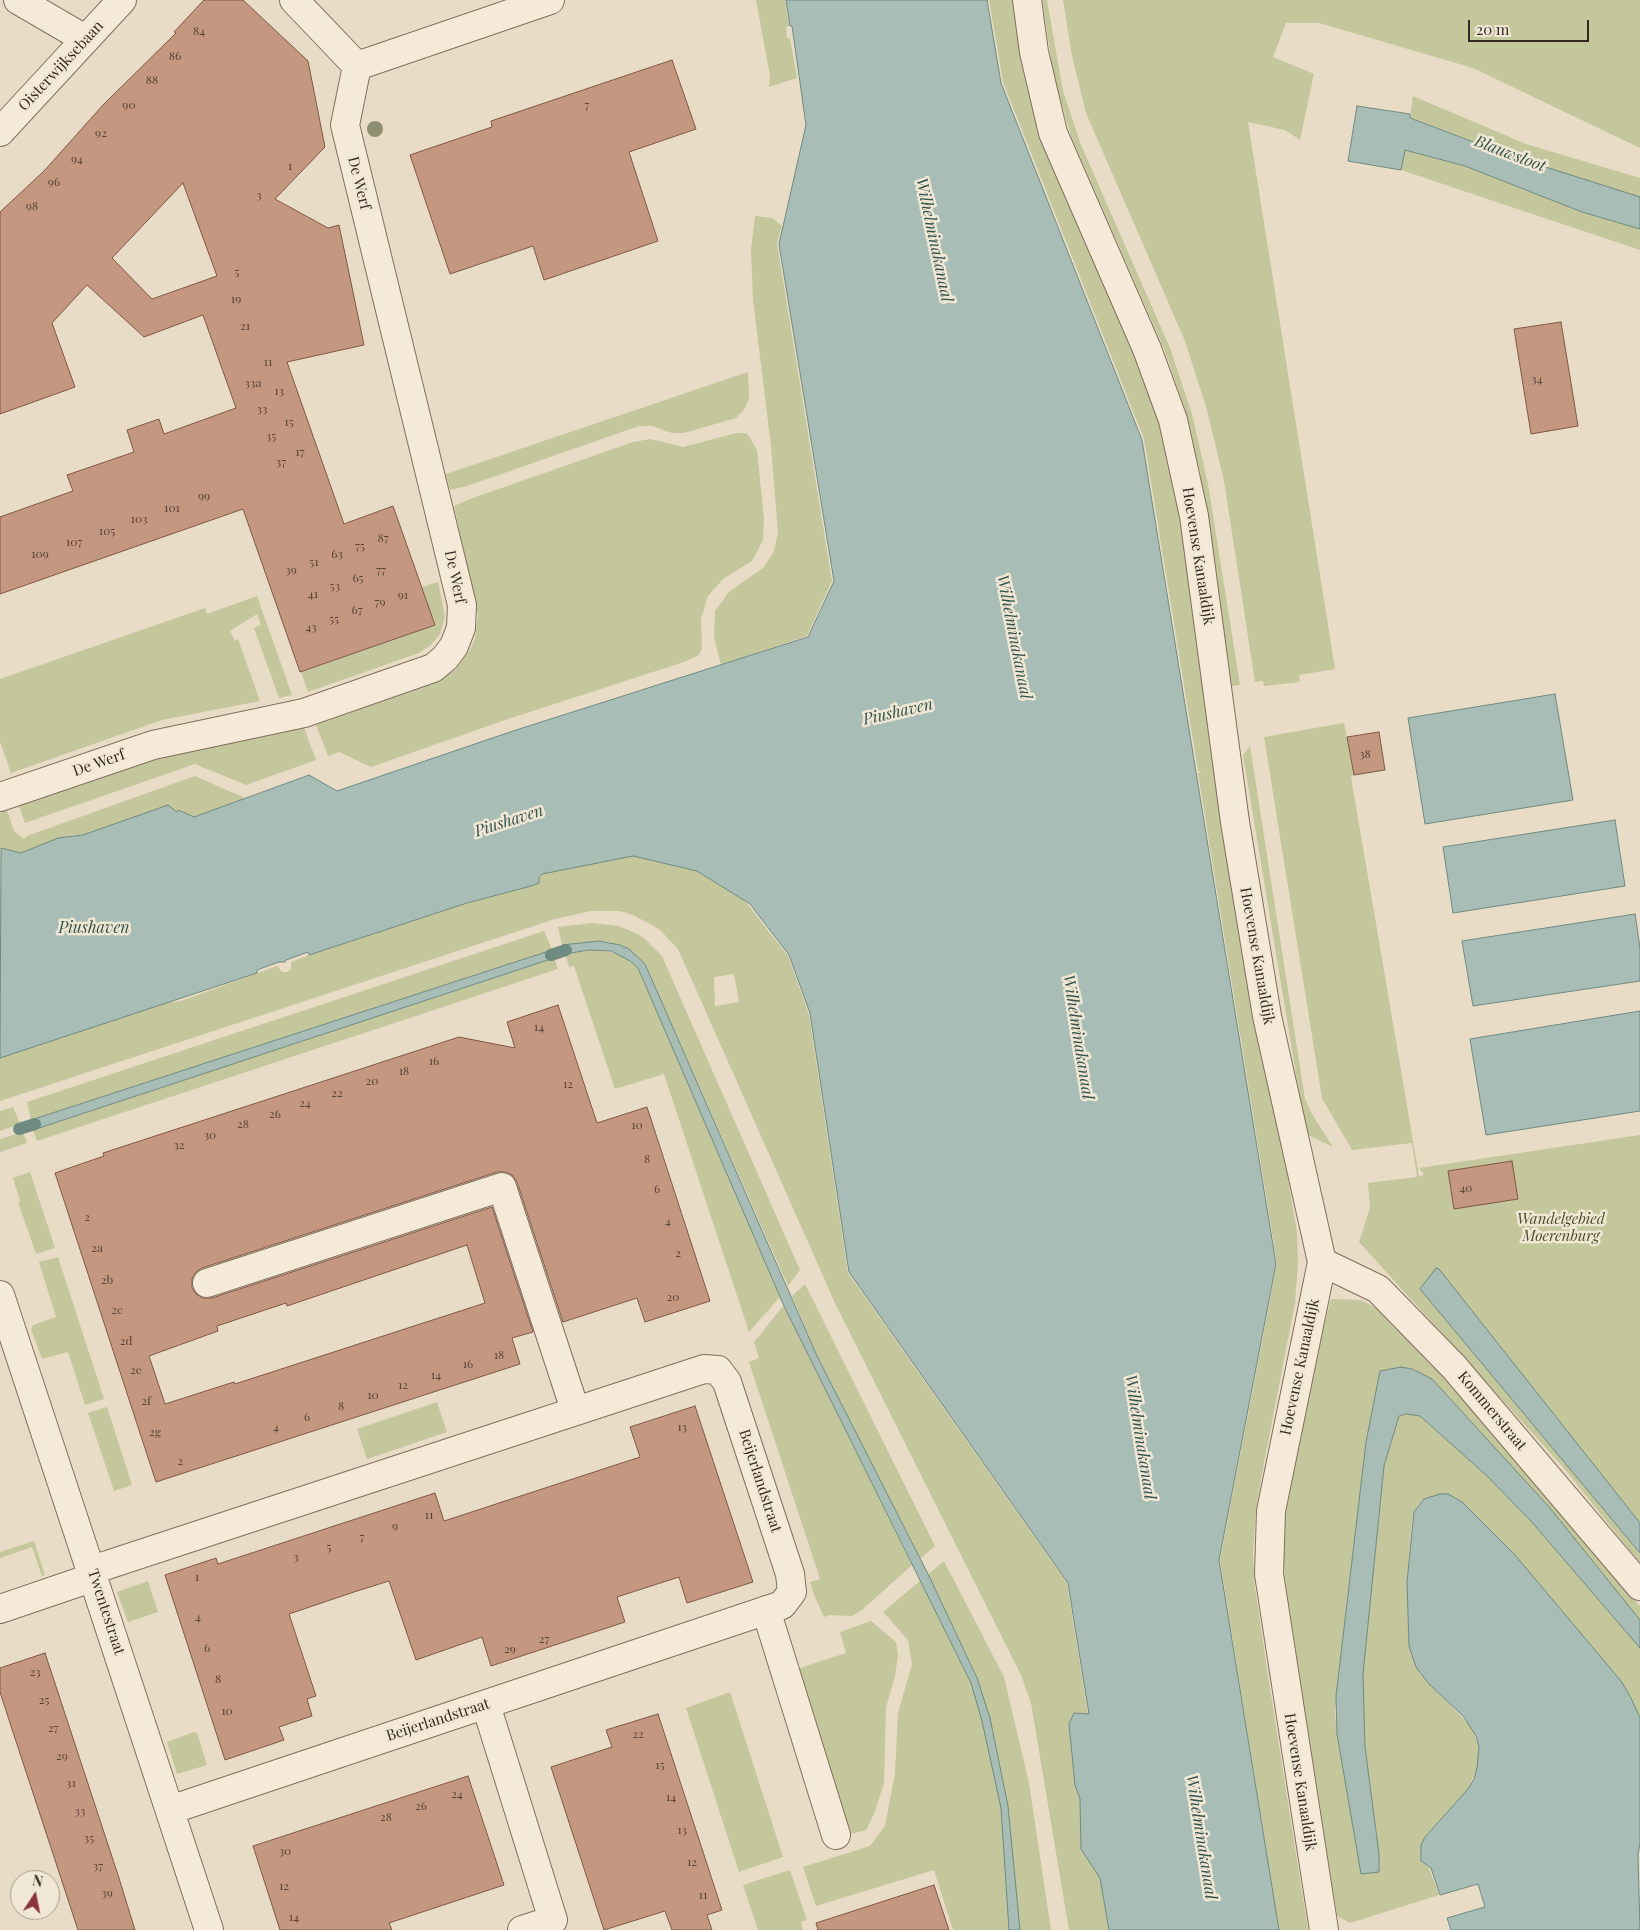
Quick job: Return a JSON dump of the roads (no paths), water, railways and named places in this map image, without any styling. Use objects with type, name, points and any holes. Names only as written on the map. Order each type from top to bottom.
[{"type":"street","points":[[18,0],[85,39]]},
{"type":"street","name":"Oisterwijksebaan","points":[[0,132],[122,0]]},
{"type":"street","points":[[294,0],[357,66],[550,0]]},
{"type":"street","name":"Hoevense Kanaaldijk","points":[[1027,0],[1034,52],[1053,133],[1148,349],[1174,420],[1194,516],[1235,822],[1267,1016],[1322,1262],[1271,1511],[1269,1574],[1324,1930]]},
{"type":"street","name":"De Werf","points":[[0,798],[153,745],[304,713],[433,668],[445,658],[454,646],[461,628],[462,605],[345,126],[357,66]]},
{"type":"street","points":[[207,1284],[502,1187],[575,1410]]},
{"type":"street","name":"Kommerstraat","points":[[1322,1262],[1378,1289],[1454,1366],[1640,1586]]},
{"type":"street","name":"Twentestraat","points":[[0,1295],[209,1930]]},
{"type":"street","name":"Beijerlandstraat","points":[[0,1609],[93,1574],[575,1410],[704,1369],[718,1370],[727,1382],[790,1574],[792,1592],[782,1604],[170,1810]]},
{"type":"street","points":[[766,1610],[836,1835]]},
{"type":"street","points":[[486,1705],[553,1920],[522,1930]]},
{"type":"water","points":[[786,0],[987,0],[1001,83],[1142,440],[1276,1264],[1219,1560],[1279,1930],[1109,1930],[1100,1878],[1081,1849],[1080,1799],[1075,1785],[1069,1724],[1074,1713],[1089,1714],[1068,1583],[849,1272],[810,1013],[789,955],[750,904],[697,871],[633,856],[542,874],[539,878],[539,883],[531,886],[467,903],[309,955],[308,952],[285,962],[279,962],[257,970],[257,973],[0,1058],[1,848],[21,853],[58,838],[83,835],[168,805],[177,812],[178,810],[194,817],[309,775],[337,791],[513,731],[808,637],[834,581],[779,244],[806,125],[792,26],[790,26]]},
{"type":"water","points":[[1357,106],[1410,114],[1410,118],[1508,155],[1640,197],[1640,229],[1582,212],[1465,166],[1405,150],[1401,170],[1348,161]]},
{"type":"water","points":[[1555,694],[1573,800],[1425,824],[1408,718]]},
{"type":"water","points":[[1615,820],[1625,886],[1453,913],[1443,847]]},
{"type":"water","points":[[1635,914],[1640,948],[1640,981],[1473,1006],[1462,941]]},
{"type":"water","points":[[599,941],[620,945],[629,949],[645,964],[817,1356],[930,1578],[977,1678],[990,1718],[1008,1806],[1020,1930],[1009,1930],[1001,1808],[982,1721],[971,1683],[784,1306],[638,968],[630,961],[611,951],[589,950],[565,954],[562,945]]},
{"type":"water","points":[[552,950],[554,958],[33,1130],[31,1120]]},
{"type":"water","points":[[1640,1011],[1640,1111],[1486,1135],[1470,1039]]},
{"type":"water","points":[[1436,1268],[1439,1269],[1640,1523],[1640,1553],[1420,1289]]},
{"type":"water","points":[[1401,1367],[1412,1369],[1432,1379],[1550,1508],[1640,1620],[1640,1648],[1530,1520],[1486,1475],[1420,1416],[1406,1414],[1399,1416],[1384,1466],[1363,1674],[1365,1747],[1379,1854],[1379,1872],[1361,1874],[1337,1734],[1336,1696],[1366,1442],[1380,1371]]},
{"type":"water","points":[[1440,1494],[1448,1494],[1462,1502],[1515,1555],[1621,1681],[1631,1698],[1640,1718],[1640,1843],[1638,1855],[1640,1930],[1451,1930],[1447,1918],[1485,1907],[1478,1884],[1440,1895],[1431,1868],[1421,1861],[1421,1845],[1425,1837],[1468,1789],[1474,1779],[1479,1747],[1476,1736],[1464,1717],[1429,1684],[1416,1667],[1409,1646],[1407,1582],[1414,1512],[1424,1499]]},
{"type":"waterway","points":[[551,955],[566,950]]},
{"type":"waterway","points":[[19,1129],[35,1124]]},
{"type":"water label","name":"Blauwsloot","points":[[1510,154]]},
{"type":"water label","name":"Wilhelminakanaal","points":[[934,240]]},
{"type":"water label","name":"Wilhelminakanaal","points":[[1014,637]]},
{"type":"water label","name":"Piushaven","points":[[898,712]]},
{"type":"water label","name":"Piushaven","points":[[509,821]]},
{"type":"water label","name":"Piushaven","points":[[94,928]]},
{"type":"water label","name":"Wilhelminakanaal","points":[[1078,1037]]},
{"type":"water label","name":"Wilhelminakanaal","points":[[1140,1437]]},
{"type":"water label","name":"Wilhelminakanaal","points":[[1201,1837]]},
{"type":"park label","name":"Wandelgebied Moerenburg","points":[[1561,1228]]}]
